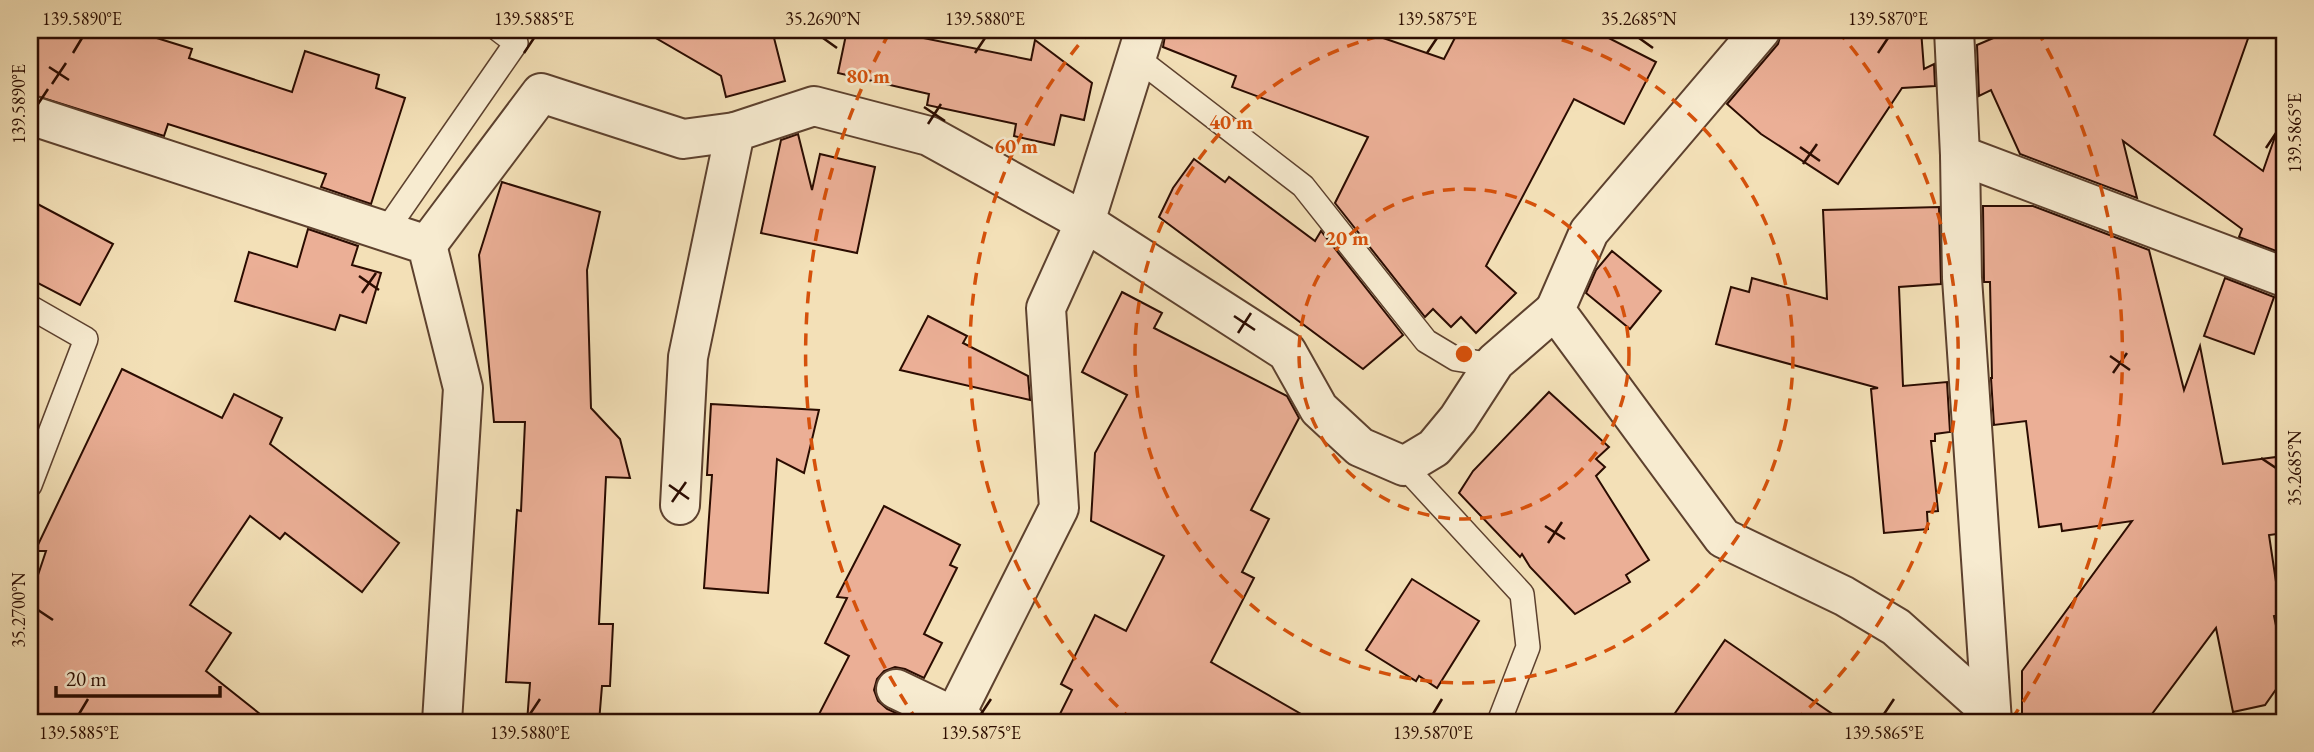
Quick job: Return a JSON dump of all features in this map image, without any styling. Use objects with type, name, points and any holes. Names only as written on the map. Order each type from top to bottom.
[{"type":"street","points":[[427,245],[541,93],[683,139],[735,132],[814,106],[929,136],[1085,222],[1287,352],[1320,409],[1360,447],[1404,466],[1434,448],[1458,419],[1493,365],[1555,310],[1590,232],[1761,30]]},
{"type":"street","points":[[1954,30],[1962,278],[1991,717]]},
{"type":"street","points":[[897,689],[960,720],[1059,508],[1046,308],[1085,222],[1141,44]]},
{"type":"street","points":[[30,115],[427,245]]},
{"type":"street","points":[[680,505],[688,357],[735,132]]},
{"type":"street","points":[[1960,155],[2284,277]]},
{"type":"street","points":[[427,245],[463,388],[442,722]]},
{"type":"street","points":[[1555,310],[1723,538],[1844,596],[1896,627],[1991,717]]},
{"type":"lane","points":[[384,232],[516,43],[499,30]]},
{"type":"lane","points":[[1141,44],[1303,186],[1426,341],[1456,359],[1493,365]]},
{"type":"lane","points":[[30,307],[86,338],[30,485]]},
{"type":"lane","points":[[1404,466],[1522,594],[1528,647],[1499,722]]},
{"type":"building","points":[[30,30],[131,30],[192,49],[189,58],[292,92],[305,51],[379,75],[376,88],[405,98],[371,204],[321,187],[326,174],[168,124],[164,136],[30,94]]},
{"type":"building","points":[[642,30],[772,30],[785,81],[726,97],[721,76]]},
{"type":"building","points":[[847,30],[884,30],[1031,60],[1035,40],[1092,83],[1084,120],[1061,115],[1054,145],[1014,136],[1016,124],[927,105],[929,94],[838,73]]},
{"type":"building","points":[[1166,30],[1360,30],[1444,59],[1459,30],[1593,30],[1656,62],[1624,124],[1574,99],[1486,266],[1516,293],[1476,333],[1461,317],[1451,327],[1433,309],[1425,317],[1335,203],[1368,137],[1232,87],[1236,76],[1163,47]]},
{"type":"building","points":[[1782,30],[1921,30],[1924,69],[1934,64],[1935,86],[1902,88],[1838,184],[1761,134],[1727,104],[1778,44]]},
{"type":"building","points":[[2012,30],[2251,30],[2214,135],[2263,171],[2278,128],[2284,129],[2284,254],[2239,237],[2242,229],[2123,141],[2137,198],[2020,154],[1991,90],[1979,96],[1977,45]]},
{"type":"building","points":[[798,134],[812,190],[820,154],[875,167],[857,253],[761,233],[781,140]]},
{"type":"building","points":[[1194,159],[1225,182],[1229,177],[1315,241],[1321,231],[1403,335],[1363,369],[1159,217],[1173,188]]},
{"type":"building","points":[[502,182],[600,212],[587,270],[591,408],[620,439],[630,478],[606,477],[599,624],[613,624],[610,686],[602,686],[599,722],[527,722],[530,683],[506,682],[517,510],[521,511],[525,422],[494,422],[479,255]]},
{"type":"building","points":[[30,200],[113,244],[80,305],[30,279]]},
{"type":"building","points":[[1983,206],[2033,206],[2149,250],[2184,390],[2200,346],[2223,464],[2284,456],[2284,533],[2269,535],[2281,615],[2274,616],[2284,664],[2284,678],[2265,705],[2233,712],[2216,628],[2146,722],[2022,722],[2022,671],[2132,521],[2062,531],[2061,524],[2039,527],[2026,421],[1994,425],[1990,282],[1984,282]]},
{"type":"building","points":[[1939,207],[1941,284],[1899,287],[1903,386],[1947,382],[1950,432],[1935,434],[1935,441],[1931,441],[1938,511],[1927,512],[1928,529],[1884,533],[1871,389],[1878,388],[1716,344],[1731,287],[1749,292],[1752,278],[1827,299],[1823,210]]},
{"type":"building","points":[[308,229],[358,246],[352,265],[381,273],[366,323],[340,315],[335,330],[235,301],[249,252],[297,267]]},
{"type":"building","points":[[1612,251],[1661,291],[1630,329],[1586,293],[1596,270]]},
{"type":"building","points":[[2225,278],[2274,297],[2254,354],[2204,336]]},
{"type":"building","points":[[1122,292],[1162,313],[1154,328],[1287,396],[1299,418],[1251,510],[1269,519],[1242,572],[1254,578],[1211,662],[1315,722],[1056,722],[1072,690],[1061,684],[1095,615],[1126,631],[1164,556],[1091,521],[1095,453],[1127,395],[1082,372]]},
{"type":"building","points":[[928,316],[967,336],[963,343],[1028,376],[1030,400],[900,370]]},
{"type":"building","points":[[122,369],[222,418],[234,394],[282,418],[270,444],[399,543],[362,592],[285,533],[280,539],[250,516],[190,605],[231,633],[206,671],[270,722],[30,722],[30,599],[46,551],[35,551]]},
{"type":"building","points":[[1549,392],[1609,447],[1596,459],[1605,467],[1596,476],[1649,560],[1626,575],[1630,582],[1575,614],[1530,567],[1522,554],[1520,557],[1459,493],[1473,471]]},
{"type":"building","points":[[711,404],[819,410],[804,473],[777,459],[768,593],[704,588],[712,475],[707,475]]},
{"type":"building","points":[[884,506],[960,545],[950,565],[957,568],[924,634],[942,643],[924,678],[895,667],[884,671],[877,679],[874,690],[878,701],[887,709],[905,717],[902,722],[815,722],[849,656],[825,643],[847,598],[837,597]]},
{"type":"building","points":[[1412,579],[1479,621],[1437,688],[1419,676],[1416,681],[1366,650]]},
{"type":"building","points":[[1725,640],[1844,722],[1669,722]]}]
